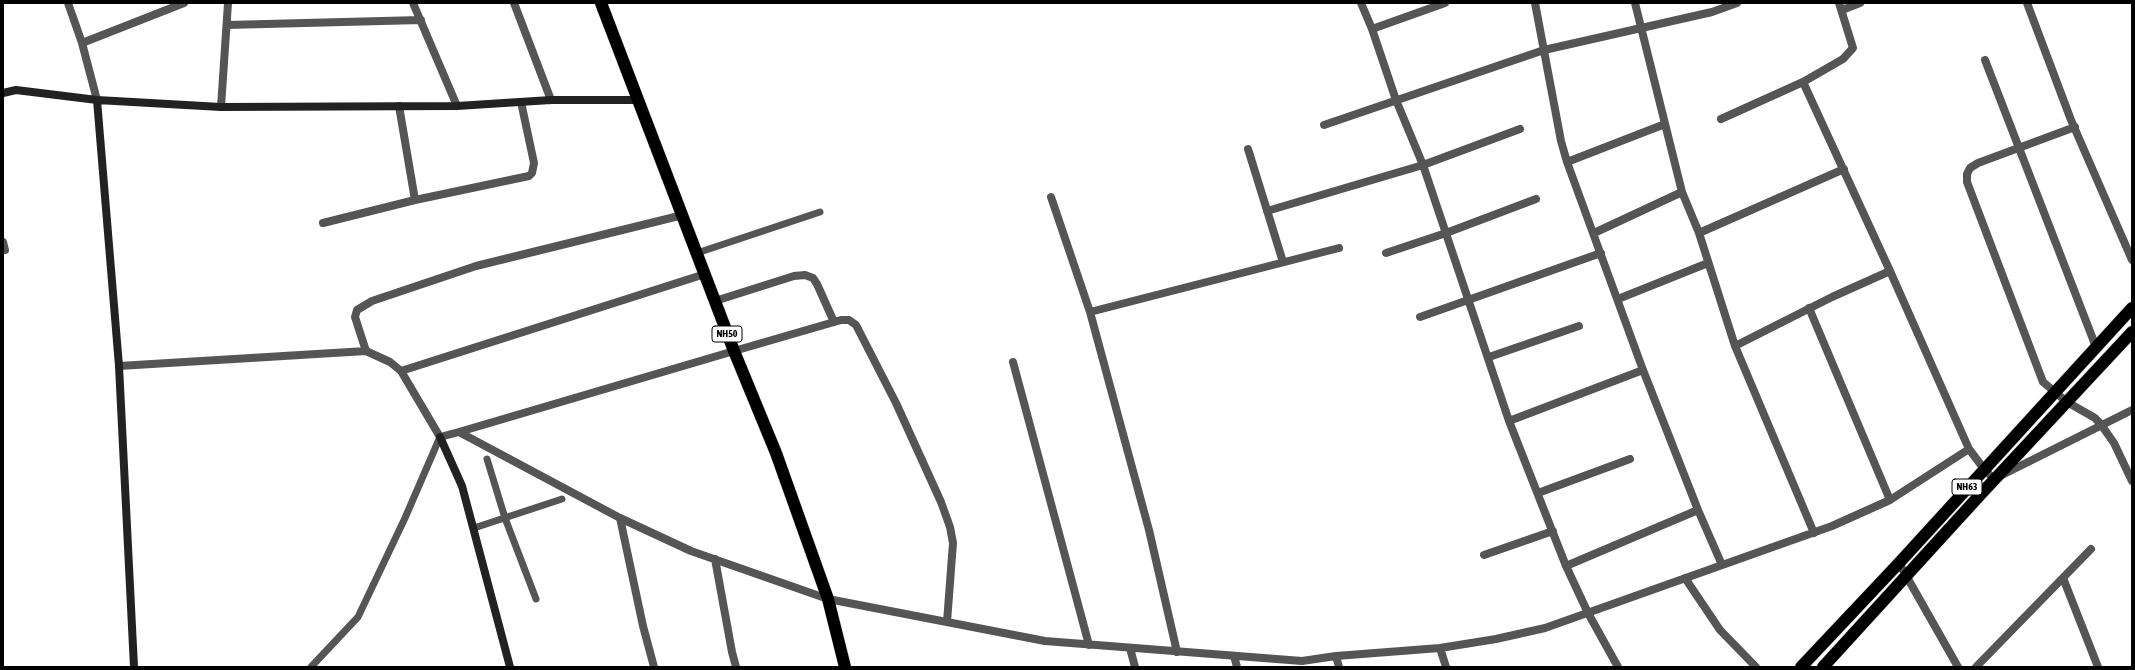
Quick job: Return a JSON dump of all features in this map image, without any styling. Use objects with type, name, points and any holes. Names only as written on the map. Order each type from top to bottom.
[{"type":"highway","name":"NH50","points":[[601,3],[734,351],[776,453],[828,599],[845,667]]},
{"type":"highway","name":"NH63","points":[[1807,665],[2132,308]]},
{"type":"highway","name":"NH63","points":[[1823,667],[1994,479],[2132,332]]},
{"type":"street","points":[[68,3],[82,43],[97,100],[118,366],[134,667]]},
{"type":"street","points":[[82,43],[184,3]]},
{"type":"street","points":[[221,107],[228,3]]},
{"type":"street","points":[[413,3],[458,106]]},
{"type":"street","points":[[514,3],[551,100]]},
{"type":"street","points":[[1361,3],[1372,29],[1396,100],[1423,165],[1509,421],[1566,566],[1588,613],[1618,667]]},
{"type":"street","points":[[1372,29],[1445,3]]},
{"type":"street","points":[[1535,3],[1561,141],[1567,162],[1643,370],[1698,510],[1722,565]]},
{"type":"street","points":[[1635,3],[1682,192],[1698,233],[1735,346],[1814,533]]},
{"type":"street","points":[[1324,125],[1544,50],[1712,12],[1737,3]]},
{"type":"street","points":[[1721,119],[1803,82],[1843,59],[1853,48],[1841,7],[1860,3]]},
{"type":"street","points":[[2028,3],[2074,127],[2132,260]]},
{"type":"street","points":[[226,25],[421,20]]},
{"type":"street","points":[[1985,60],[2020,147],[2096,347]]},
{"type":"street","points":[[1803,82],[1844,169],[1969,449],[1984,469],[1994,479],[2132,410]]},
{"type":"street","points":[[3,93],[16,90],[97,100],[221,107],[458,106],[551,100],[639,100]]},
{"type":"street","points":[[323,223],[415,200],[524,177],[532,173],[534,162],[521,102]]},
{"type":"street","points":[[399,106],[415,200]]},
{"type":"street","points":[[1567,162],[1665,124]]},
{"type":"street","points":[[2074,127],[1978,163],[1970,168],[1967,182],[2040,376],[2046,386],[2067,402],[2094,418],[2102,426],[2114,443],[2132,481]]},
{"type":"street","points":[[1267,211],[1423,165],[1520,129]]},
{"type":"street","points":[[1248,150],[1283,262]]},
{"type":"street","points":[[1698,233],[1844,169]]},
{"type":"street","points":[[1594,233],[1682,192]]},
{"type":"street","points":[[1051,197],[1090,312],[1149,530],[1177,652]]},
{"type":"street","points":[[1386,253],[1446,233],[1536,199]]},
{"type":"street","points":[[366,351],[355,317],[357,310],[372,301],[476,266],[683,215]]},
{"type":"street","points":[[1090,312],[1339,248]]},
{"type":"street","points":[[1420,317],[1601,252]]},
{"type":"street","points":[[1618,299],[1708,263]]},
{"type":"street","points":[[1735,346],[1809,308],[1890,271]]},
{"type":"street","points":[[401,371],[705,274]]},
{"type":"street","points":[[715,301],[794,276],[805,276],[813,278],[817,284],[834,322]]},
{"type":"street","points":[[1809,308],[1890,500]]},
{"type":"street","points":[[440,437],[834,322],[850,320],[856,325],[896,403],[946,515],[954,543],[947,622]]},
{"type":"street","points":[[1489,358],[1579,326]]},
{"type":"street","points":[[118,366],[366,351],[390,362],[401,371],[440,437],[462,486],[510,667]]},
{"type":"street","points":[[1013,362],[1089,645]]},
{"type":"street","points":[[1509,421],[1643,370]]},
{"type":"street","points":[[459,432],[620,518],[691,551],[828,599],[1045,641],[1302,661],[1336,656],[1440,648],[1496,639],[1538,630],[1814,533],[1890,500],[1969,449]]},
{"type":"street","points":[[1538,492],[1630,459]]},
{"type":"street","points":[[1566,566],[1698,510]]},
{"type":"street","points":[[620,518],[643,626],[654,667]]},
{"type":"street","points":[[1484,555],[1553,531]]},
{"type":"street","points":[[1976,667],[2091,549]]},
{"type":"street","points":[[715,560],[736,667]]},
{"type":"street","points":[[1899,563],[1958,667]]},
{"type":"street","points":[[1685,578],[1720,630],[1756,667]]},
{"type":"street","points":[[2063,578],[2098,667]]},
{"type":"street","points":[[1130,648],[1135,667]]},
{"type":"street","points":[[1440,648],[1446,667]]},
{"type":"street","points":[[1234,656],[1236,667]]},
{"type":"street","points":[[1336,656],[1339,667]]},
{"type":"lane","points":[[697,253],[820,212]]},
{"type":"lane","points":[[311,667],[358,617],[405,518],[440,437]]},
{"type":"lane","points":[[487,459],[505,518],[536,600]]},
{"type":"lane","points":[[474,528],[562,499]]}]
